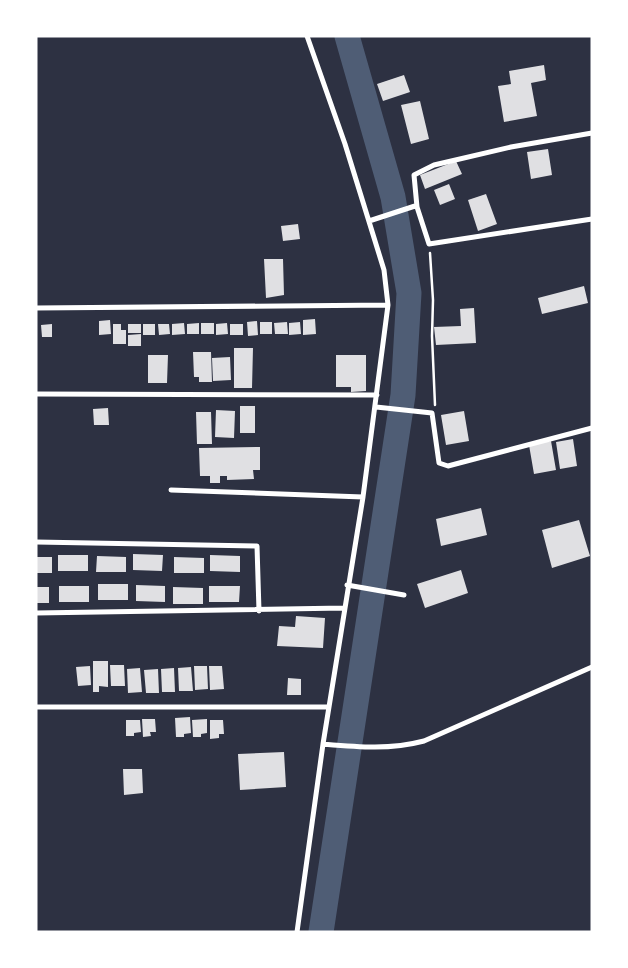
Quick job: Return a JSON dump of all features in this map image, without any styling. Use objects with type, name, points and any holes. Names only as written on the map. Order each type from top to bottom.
[{"type":"street","points":[[297,932],[323,744],[377,407],[388,305],[384,270],[337,118],[307,36]]},
{"type":"street","points":[[592,133],[511,147],[419,170],[414,175],[418,207],[429,244],[592,219]]},
{"type":"street","points":[[369,221],[418,207]]},
{"type":"street","points":[[36,308],[388,305]]},
{"type":"street","points":[[36,394],[377,395]]},
{"type":"street","points":[[377,407],[414,413],[432,413],[439,463],[448,466],[592,428]]},
{"type":"street","points":[[171,490],[363,496]]},
{"type":"street","points":[[36,542],[257,546],[259,611]]},
{"type":"street","points":[[348,586],[404,595]]},
{"type":"street","points":[[36,613],[259,611],[344,608]]},
{"type":"street","points":[[323,744],[366,748],[404,746],[424,741],[592,667]]},
{"type":"street","points":[[36,708],[329,707]]},
{"type":"path","points":[[429,244],[434,300],[432,336],[436,400],[432,413]]},
{"type":"building","points":[[544,65],[546,80],[531,83],[537,116],[504,122],[498,86],[511,84],[509,71]]},
{"type":"building","points":[[404,75],[410,92],[383,101],[377,84]]},
{"type":"building","points":[[420,101],[429,139],[411,144],[401,105]]},
{"type":"building","points":[[548,149],[552,175],[531,179],[527,152]]},
{"type":"building","points":[[456,161],[462,174],[425,189],[420,175]]},
{"type":"building","points":[[449,184],[455,199],[440,205],[434,190]]},
{"type":"building","points":[[486,194],[497,224],[478,231],[468,200]]},
{"type":"building","points":[[298,224],[300,239],[283,241],[281,226]]},
{"type":"building","points":[[264,259],[283,259],[284,295],[266,298]]},
{"type":"building","points":[[584,286],[588,303],[542,314],[538,298]]},
{"type":"building","points":[[474,308],[476,343],[436,345],[434,327],[461,326],[460,309]]},
{"type":"building","points":[[315,319],[316,334],[303,335],[303,320]]},
{"type":"building","points":[[110,320],[111,334],[99,335],[99,321]]},
{"type":"building","points":[[257,321],[258,335],[248,336],[247,322]]},
{"type":"building","points":[[260,322],[272,322],[272,334],[260,334]]},
{"type":"building","points":[[287,322],[288,334],[275,334],[274,323]]},
{"type":"building","points":[[300,322],[301,334],[289,335],[289,323]]},
{"type":"building","points":[[184,323],[185,334],[172,335],[172,324]]},
{"type":"building","points":[[199,323],[199,334],[187,334],[187,324]]},
{"type":"building","points":[[201,323],[214,323],[214,334],[201,334]]},
{"type":"building","points":[[227,323],[228,334],[216,335],[216,324]]},
{"type":"building","points":[[52,324],[52,337],[42,337],[41,325]]},
{"type":"building","points":[[113,324],[121,324],[121,330],[126,330],[126,344],[113,344]]},
{"type":"building","points":[[128,324],[141,324],[141,333],[128,333]]},
{"type":"building","points":[[143,324],[155,324],[155,335],[143,335]]},
{"type":"building","points":[[158,324],[169,324],[170,334],[159,335]]},
{"type":"building","points":[[230,324],[243,324],[243,335],[230,335]]},
{"type":"building","points":[[141,334],[141,346],[128,346],[128,335]]},
{"type":"building","points":[[234,348],[253,348],[252,388],[234,388]]},
{"type":"building","points":[[193,352],[211,352],[212,382],[199,382],[199,377],[194,377]]},
{"type":"building","points":[[148,355],[168,355],[167,383],[148,383]]},
{"type":"building","points":[[336,355],[366,355],[366,391],[351,392],[351,387],[336,387]]},
{"type":"building","points":[[230,357],[231,380],[213,381],[212,358]]},
{"type":"building","points":[[240,406],[255,406],[255,433],[240,433]]},
{"type":"building","points":[[108,408],[109,425],[94,425],[93,409]]},
{"type":"building","points":[[216,410],[235,411],[234,438],[215,437]]},
{"type":"building","points":[[464,411],[469,441],[446,445],[441,415]]},
{"type":"building","points":[[196,412],[211,412],[212,444],[197,444]]},
{"type":"building","points":[[573,439],[577,466],[560,469],[556,442]]},
{"type":"building","points":[[551,441],[556,470],[534,474],[529,445]]},
{"type":"building","points":[[260,447],[260,470],[253,470],[254,479],[227,480],[227,476],[220,476],[220,483],[210,483],[210,476],[200,476],[199,448]]},
{"type":"building","points":[[481,508],[487,535],[441,546],[436,519]]},
{"type":"building","points":[[579,520],[590,556],[552,568],[542,530]]},
{"type":"building","points":[[133,554],[163,555],[162,571],[133,570]]},
{"type":"building","points":[[58,555],[88,555],[88,571],[58,571]]},
{"type":"building","points":[[210,555],[240,556],[240,572],[210,571]]},
{"type":"building","points":[[97,556],[126,557],[126,572],[96,572]]},
{"type":"building","points":[[36,557],[52,557],[52,573],[36,573]]},
{"type":"building","points":[[174,557],[204,558],[204,573],[174,573]]},
{"type":"building","points":[[461,570],[468,593],[425,608],[417,584]]},
{"type":"building","points":[[98,584],[128,584],[128,600],[98,600]]},
{"type":"building","points":[[136,585],[165,586],[165,602],[136,601]]},
{"type":"building","points":[[59,586],[89,586],[89,602],[59,602]]},
{"type":"building","points":[[209,586],[240,586],[239,602],[209,602]]},
{"type":"building","points":[[36,587],[49,587],[49,603],[36,603]]},
{"type":"building","points":[[173,587],[203,588],[203,604],[173,604]]},
{"type":"building","points":[[296,616],[325,618],[323,648],[277,646],[279,626],[295,627]]},
{"type":"building","points":[[93,661],[108,661],[108,687],[99,686],[99,692],[93,692]]},
{"type":"building","points":[[110,665],[124,665],[125,686],[111,686]]},
{"type":"building","points":[[90,666],[91,685],[78,686],[76,667]]},
{"type":"building","points":[[194,666],[207,666],[208,689],[195,690]]},
{"type":"building","points":[[209,666],[222,666],[224,689],[210,690]]},
{"type":"building","points":[[191,667],[193,691],[179,691],[178,668]]},
{"type":"building","points":[[140,668],[142,692],[128,693],[127,669]]},
{"type":"building","points":[[174,668],[175,692],[162,692],[161,669]]},
{"type":"building","points":[[158,669],[159,693],[146,693],[144,670]]},
{"type":"building","points":[[288,678],[301,679],[301,695],[287,695]]},
{"type":"building","points":[[190,717],[191,733],[184,734],[184,737],[176,737],[175,718]]},
{"type":"building","points":[[142,719],[155,719],[156,732],[150,732],[151,736],[143,737]]},
{"type":"building","points":[[207,719],[207,733],[201,734],[201,737],[193,737],[192,720]]},
{"type":"building","points":[[126,720],[140,720],[141,732],[134,733],[134,736],[126,736]]},
{"type":"building","points":[[210,720],[223,720],[224,734],[219,734],[219,738],[210,739]]},
{"type":"building","points":[[284,752],[286,787],[240,790],[238,754]]},
{"type":"building","points":[[123,769],[142,769],[143,793],[124,795]]},
{"type":"waterway","points":[[321,932],[403,395],[409,293],[393,197],[347,36]]}]
